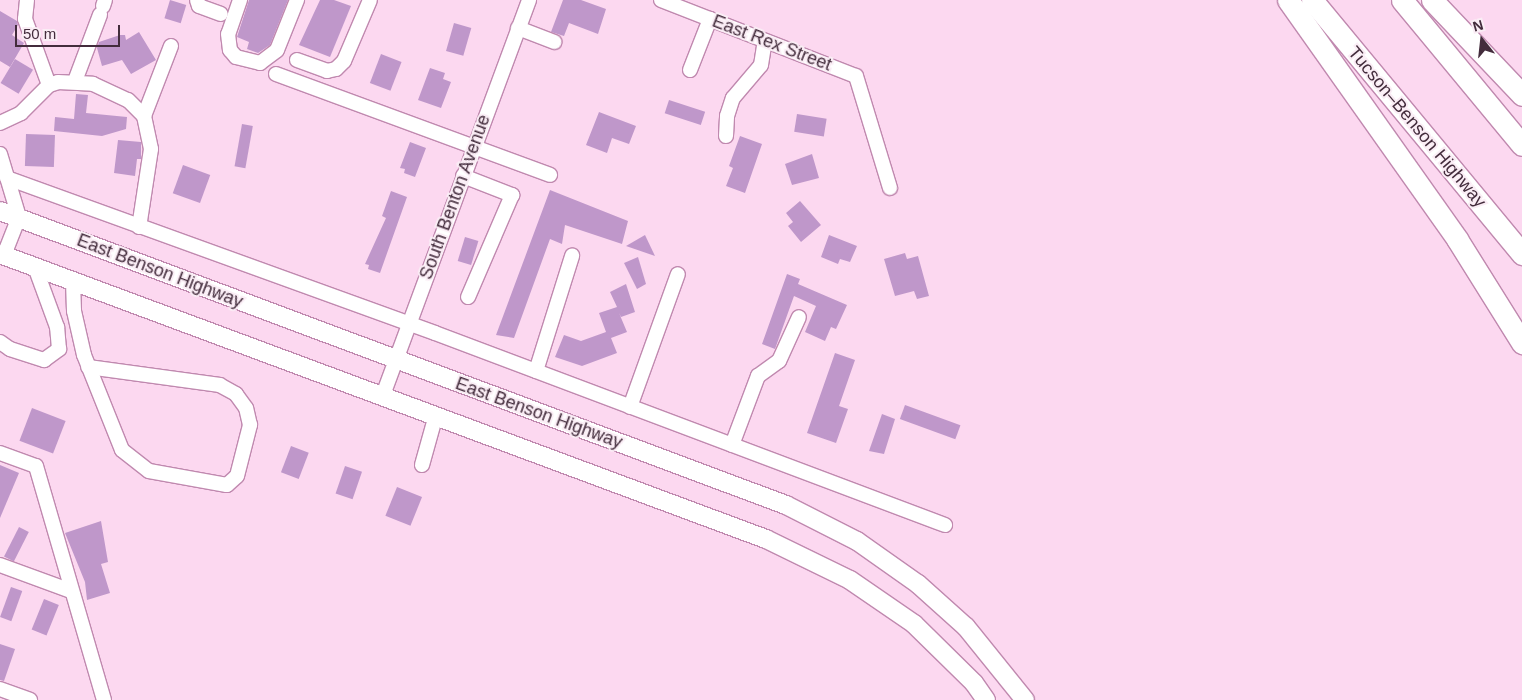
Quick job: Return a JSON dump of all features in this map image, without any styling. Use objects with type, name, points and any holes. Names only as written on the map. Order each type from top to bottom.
[{"type":"highway","points":[[1288,0],[1457,239],[1522,343]]},
{"type":"highway","name":"Tucson–Benson Highway","points":[[1312,0],[1522,254]]},
{"type":"highway","points":[[1402,0],[1522,145]]},
{"type":"highway","points":[[1432,0],[1522,95]]},
{"type":"main road","name":"East Benson Highway","points":[[0,211],[786,505],[857,541],[918,584],[966,626],[1008,675],[1025,700]]},
{"type":"main road","points":[[2,254],[766,539],[850,580],[914,624],[974,684],[986,700]]},
{"type":"street","points":[[27,0],[25,19],[49,85]]},
{"type":"street","points":[[197,0],[199,6],[221,14]]},
{"type":"street","points":[[240,0],[228,34],[230,50],[236,57],[260,63],[277,50],[297,0]]},
{"type":"street","points":[[297,60],[328,71],[336,69],[344,61],[370,0]]},
{"type":"street","name":"South Benton Avenue","points":[[383,395],[528,0]]},
{"type":"street","name":"East Rex Street","points":[[661,0],[856,76],[890,188]]},
{"type":"street","points":[[75,81],[103,7]]},
{"type":"street","points":[[690,70],[710,19]]},
{"type":"street","points":[[518,28],[554,42]]},
{"type":"street","points":[[726,136],[727,116],[733,98],[761,65],[765,40]]},
{"type":"street","points":[[144,116],[172,46]]},
{"type":"street","points":[[276,74],[550,175]]},
{"type":"street","points":[[0,123],[21,113],[49,85],[75,81],[108,89],[128,100],[144,116],[151,149],[139,227]]},
{"type":"street","points":[[0,154],[19,218],[2,254]]},
{"type":"street","points":[[463,176],[512,195],[468,297]]},
{"type":"street","name":"East Benson Highway","points":[[7,178],[536,371],[945,525]]},
{"type":"street","points":[[536,371],[572,256]]},
{"type":"street","points":[[0,342],[10,349],[44,360],[59,349],[57,327],[35,267]]},
{"type":"street","points":[[630,407],[678,274]]},
{"type":"street","points":[[73,282],[74,311],[88,367],[122,450],[149,471],[227,485],[237,476],[250,425],[246,408],[236,394],[220,385],[88,367]]},
{"type":"street","points":[[732,445],[758,376],[779,361],[799,317]]},
{"type":"street","points":[[422,465],[436,415]]},
{"type":"street","points":[[0,453],[36,466],[104,700]]},
{"type":"street","points":[[0,565],[72,591]]},
{"type":"street","points":[[0,689],[30,700]]},
{"type":"building","points":[[170,0],[186,5],[181,23],[164,18]]},
{"type":"building","points":[[249,0],[288,0],[270,45],[258,53],[247,49],[249,42],[237,37]]},
{"type":"building","points":[[320,0],[334,0],[351,6],[330,57],[299,45]]},
{"type":"building","points":[[563,0],[581,0],[606,9],[598,34],[569,23],[564,36],[551,32]]},
{"type":"building","points":[[0,11],[17,21],[18,25],[12,35],[24,43],[10,67],[0,61]]},
{"type":"building","points":[[454,23],[471,28],[463,56],[446,51]]},
{"type":"building","points":[[139,32],[156,60],[131,74],[122,60],[102,66],[97,48],[99,42],[120,35],[125,35],[126,40]]},
{"type":"building","points":[[381,54],[402,62],[390,91],[370,83]]},
{"type":"building","points":[[15,59],[33,70],[19,94],[1,83]]},
{"type":"building","points":[[430,68],[445,73],[443,79],[451,82],[441,108],[418,100]]},
{"type":"building","points":[[76,94],[88,95],[86,113],[127,117],[126,129],[102,136],[54,131],[55,117],[74,119]]},
{"type":"building","points":[[669,100],[705,112],[701,125],[665,113]]},
{"type":"building","points":[[599,112],[636,126],[629,144],[612,138],[607,153],[586,145]]},
{"type":"building","points":[[797,114],[827,119],[824,136],[794,132]]},
{"type":"building","points":[[242,124],[253,126],[245,168],[235,166]]},
{"type":"building","points":[[26,134],[55,135],[54,167],[25,166]]},
{"type":"building","points":[[740,136],[762,144],[745,193],[726,186],[733,168],[729,166]]},
{"type":"building","points":[[118,140],[141,142],[141,159],[137,159],[135,176],[114,173]]},
{"type":"building","points":[[410,142],[426,148],[415,177],[404,173],[405,169],[400,168]]},
{"type":"building","points":[[812,154],[819,178],[792,185],[785,164]]},
{"type":"building","points":[[183,165],[210,175],[200,203],[173,193]]},
{"type":"building","points":[[550,190],[628,221],[622,244],[565,225],[562,244],[550,239],[514,338],[496,335]]},
{"type":"building","points":[[391,191],[407,197],[380,273],[368,269],[369,265],[365,264],[386,218],[382,216]]},
{"type":"building","points":[[800,201],[821,225],[801,242],[788,226],[793,222],[786,213]]},
{"type":"building","points":[[645,235],[655,256],[626,246]]},
{"type":"building","points":[[829,235],[857,246],[850,262],[840,259],[838,264],[821,257]]},
{"type":"building","points":[[465,237],[478,241],[471,265],[458,261]]},
{"type":"building","points":[[905,253],[907,259],[918,256],[929,296],[917,299],[914,291],[895,296],[884,259]]},
{"type":"building","points":[[638,257],[646,284],[637,289],[624,263]]},
{"type":"building","points":[[787,274],[800,279],[798,284],[847,305],[836,329],[831,327],[825,341],[805,332],[816,306],[794,296],[775,349],[762,344]]},
{"type":"building","points":[[626,284],[635,312],[621,317],[619,313],[627,332],[611,338],[617,353],[582,366],[555,357],[564,335],[581,341],[606,332],[599,313],[617,307],[610,292]]},
{"type":"building","points":[[835,353],[855,360],[839,406],[848,409],[836,443],[807,433]]},
{"type":"building","points":[[905,405],[960,425],[955,439],[900,419]]},
{"type":"building","points":[[32,408],[66,421],[53,454],[19,441]]},
{"type":"building","points":[[882,414],[895,419],[884,454],[869,451]]},
{"type":"building","points":[[291,446],[309,453],[299,479],[281,472]]},
{"type":"building","points":[[0,465],[19,473],[0,518]]},
{"type":"building","points":[[345,466],[362,472],[353,499],[336,493]]},
{"type":"building","points":[[397,487],[422,497],[410,526],[385,516]]},
{"type":"building","points":[[101,521],[108,562],[101,564],[110,593],[87,600],[85,582],[65,533]]},
{"type":"building","points":[[19,527],[29,532],[14,561],[4,556]]},
{"type":"building","points":[[11,587],[22,591],[11,621],[0,617]]},
{"type":"building","points":[[44,599],[59,605],[46,636],[32,630]]},
{"type":"building","points":[[0,644],[15,649],[4,681],[0,680]]}]
